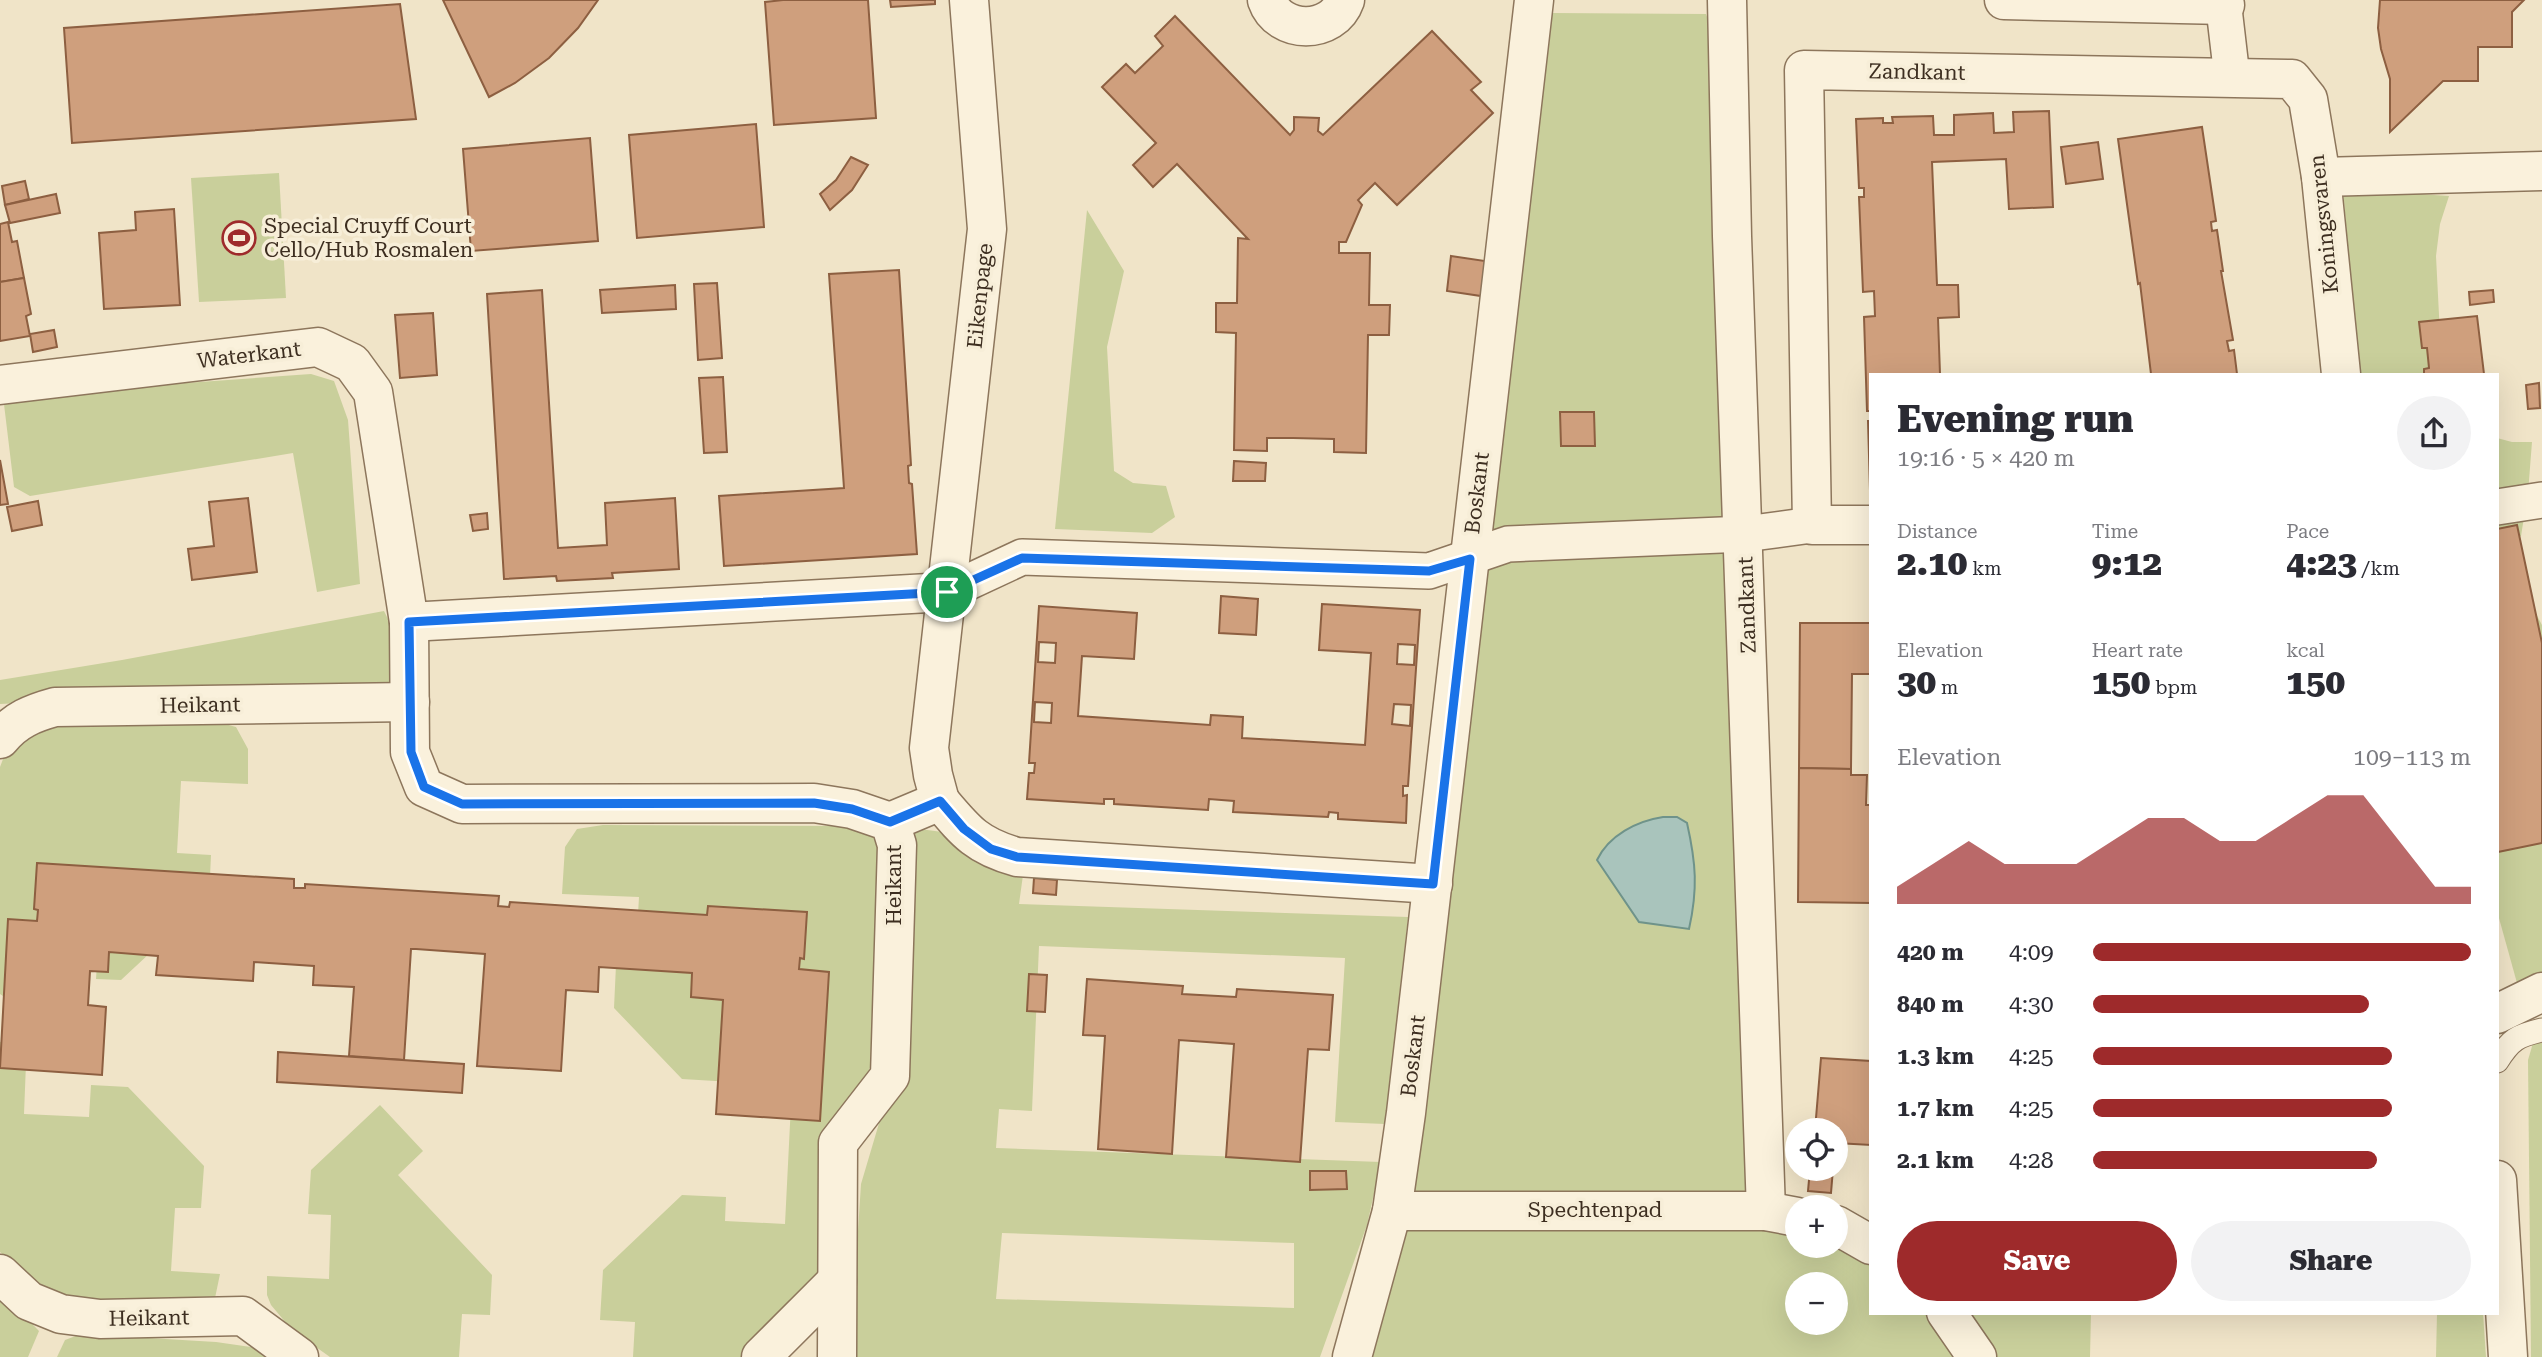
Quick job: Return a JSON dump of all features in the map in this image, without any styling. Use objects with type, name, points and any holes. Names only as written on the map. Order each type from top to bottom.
[{"type":"street","name":"Eikenpage","points":[[940,801],[929,748],[987,229],[968,0]]},
{"type":"street","points":[[1267,0],[1271,10],[1293,26],[1319,26],[1342,11],[1345,0]]},
{"type":"street","name":"Boskant","points":[[1352,1357],[1392,1211],[1406,1113],[1534,0]]},
{"type":"street","name":"Zandkant","points":[[1727,0],[1732,236],[1745,534],[1782,1214]]},
{"type":"street","points":[[2004,0],[2224,2],[2232,77]]},
{"type":"street","name":"Zandkant","points":[[1812,525],[1804,70],[2292,79]]},
{"type":"street","name":"Koningsvaren","points":[[2292,79],[2308,99],[2320,177],[2341,373]]},
{"type":"street","points":[[2320,177],[2542,172]]},
{"type":"street","name":"Waterkant","points":[[0,385],[318,347],[352,363],[373,392],[409,622]]},
{"type":"street","points":[[2499,506],[2542,500]]},
{"type":"street","points":[[409,622],[947,592],[1022,558],[1429,571],[1508,544],[1745,534],[1812,525],[1869,525]]},
{"type":"street","name":"Heikant","points":[[409,622],[411,752],[424,787],[462,804],[814,803],[852,809],[890,822],[897,845],[890,1076],[838,1143],[837,1357]]},
{"type":"street","name":"Heikant","points":[[0,739],[27,715],[55,707],[410,702]]},
{"type":"street","points":[[890,822],[940,801],[964,829],[991,849],[1017,857],[1433,884]]},
{"type":"street","points":[[2499,1013],[2542,992]]},
{"type":"street","name":"Spechtenpad","points":[[1392,1211],[1782,1214]]},
{"type":"street","points":[[2499,1212],[2508,1357]]},
{"type":"street","points":[[1848,1232],[1869,1244]]},
{"type":"street","name":"Heikant","points":[[0,1274],[29,1301],[61,1314],[100,1319],[243,1316],[299,1357]]},
{"type":"street","points":[[761,1357],[838,1281]]},
{"type":"street","points":[[1948,1315],[1977,1357]]},
{"type":"lane","points":[[2499,1058],[2518,1036],[2542,1030]]},
{"type":"green space","points":[[1552,13],[1706,14],[1711,29],[1753,1200],[1410,1202],[1547,31]]},
{"type":"green space","name":"Special Cruyff Court Cello/Hub Rosmalen","points":[[279,173],[286,298],[199,302],[191,178]]},
{"type":"green space","points":[[2343,189],[2449,196],[2440,224],[2436,256],[2442,373],[2359,373]]},
{"type":"green space","points":[[1087,210],[1124,271],[1107,347],[1114,471],[1133,483],[1166,486],[1175,517],[1152,533],[1055,529]]},
{"type":"green space","points":[[311,374],[334,381],[348,420],[360,584],[317,592],[293,453],[30,496],[14,487],[3,396]]},
{"type":"green space","points":[[2499,439],[2532,442],[2521,536],[2499,546]]},
{"type":"green space","points":[[2515,575],[2542,625],[2542,1010],[2517,983],[2499,918],[2499,581]]},
{"type":"green space","points":[[384,611],[394,631],[391,683],[378,686],[0,704],[0,680]]},
{"type":"green space","points":[[59,724],[225,724],[236,727],[248,749],[248,784],[181,781],[177,853],[211,855],[209,898],[121,980],[96,979],[98,948],[6,998],[0,994],[0,767],[10,741]]},
{"type":"green space","points":[[603,825],[841,826],[869,830],[883,840],[875,1058],[861,1086],[823,1285],[747,1357],[633,1357],[635,1322],[600,1320],[603,1270],[682,1195],[726,1197],[725,1221],[785,1224],[793,1064],[732,1082],[682,1079],[614,1008],[616,965],[635,966],[639,897],[562,894],[565,847],[577,829]]},
{"type":"green space","points":[[912,828],[950,833],[1023,875],[1019,904],[1408,917],[1385,1124],[1335,1122],[1345,958],[1039,946],[1032,1111],[999,1109],[996,1148],[1381,1162],[1367,1225],[1320,1357],[850,1357],[861,1184],[880,1120],[903,1090]],"holes":[[[1002,1233],[1294,1243],[1294,1308],[996,1299]]]},
{"type":"green space","points":[[27,1038],[24,1114],[89,1117],[91,1085],[128,1087],[204,1166],[201,1208],[175,1208],[171,1271],[220,1274],[215,1298],[84,1303],[40,1289],[0,1252],[0,1042]]},
{"type":"green space","points":[[2533,1043],[2542,1043],[2542,1357],[2531,1357],[2528,1060]]},
{"type":"green space","points":[[380,1105],[423,1151],[398,1175],[492,1275],[490,1315],[462,1314],[459,1357],[330,1357],[292,1330],[271,1305],[267,1295],[267,1276],[329,1279],[331,1215],[308,1214],[311,1170]]},
{"type":"green space","points":[[1598,1222],[1785,1230],[1785,1258],[1848,1258],[1848,1250],[1869,1257],[1869,1315],[1934,1315],[1964,1357],[1355,1357],[1402,1229]]},
{"type":"green space","points":[[0,1291],[39,1331],[28,1357],[0,1357]]},
{"type":"green space","points":[[1967,1315],[2091,1315],[2090,1357],[1995,1357]]},
{"type":"green space","points":[[2437,1315],[2483,1315],[2486,1357],[2436,1357]]},
{"type":"green space","points":[[81,1334],[216,1342],[272,1350],[282,1357],[57,1357],[65,1340]]},
{"type":"water","points":[[1677,817],[1687,823],[1695,876],[1689,929],[1639,922],[1597,860],[1616,836],[1643,822]]},
{"type":"building","points":[[443,0],[598,0],[578,28],[549,58],[515,83],[489,97]]},
{"type":"building","points":[[868,0],[876,118],[774,125],[765,2]]},
{"type":"building","points":[[890,0],[935,0],[935,4],[891,7]]},
{"type":"building","points":[[2380,0],[2524,0],[2512,12],[2512,47],[2478,47],[2478,81],[2443,81],[2390,132],[2390,79],[2378,28]]},
{"type":"building","points":[[400,4],[416,119],[72,143],[64,28]]},
{"type":"building","points":[[1175,16],[1290,135],[1294,130],[1294,117],[1319,118],[1318,131],[1323,135],[1432,31],[1481,82],[1471,90],[1493,113],[1397,205],[1375,183],[1358,200],[1362,205],[1346,242],[1339,242],[1339,253],[1370,253],[1369,305],[1390,305],[1389,335],[1368,335],[1366,453],[1334,452],[1334,439],[1293,438],[1267,438],[1267,451],[1234,450],[1236,333],[1216,332],[1216,303],[1237,303],[1238,238],[1248,239],[1177,164],[1153,187],[1133,165],[1156,143],[1102,87],[1126,64],[1135,73],[1163,46],[1155,36]]},
{"type":"building","points":[[2049,111],[2053,207],[2009,209],[2006,159],[1932,162],[1937,285],[1958,285],[1959,317],[1938,318],[1940,373],[1869,373],[1867,411],[1864,317],[1875,316],[1874,291],[1863,292],[1859,197],[1864,197],[1864,188],[1859,188],[1856,119],[1883,118],[1883,123],[1893,123],[1892,117],[1933,116],[1934,135],[1954,135],[1954,115],[1993,113],[1994,133],[2014,132],[2013,112]]},
{"type":"building","points":[[756,124],[764,227],[637,238],[629,135]]},
{"type":"building","points":[[2202,127],[2216,221],[2211,222],[2212,231],[2217,230],[2233,340],[2227,341],[2229,351],[2234,350],[2237,373],[2151,373],[2118,139]]},
{"type":"building","points":[[590,138],[598,241],[471,251],[463,149]]},
{"type":"building","points":[[2098,142],[2103,179],[2066,184],[2061,147]]},
{"type":"building","points":[[851,157],[868,165],[852,190],[830,210],[820,194],[836,180]]},
{"type":"building","points":[[25,181],[29,199],[5,205],[2,186]]},
{"type":"building","points":[[56,194],[60,213],[10,223],[5,205]]},
{"type":"building","points":[[174,209],[180,305],[104,309],[99,233],[136,230],[135,212]]},
{"type":"building","points":[[8,222],[12,242],[17,241],[24,278],[0,282],[0,224]]},
{"type":"building","points":[[1451,256],[1485,261],[1481,296],[1447,291]]},
{"type":"building","points":[[899,270],[911,465],[908,466],[909,483],[912,484],[917,554],[724,566],[719,496],[844,488],[829,274]]},
{"type":"building","points":[[24,278],[31,314],[26,316],[30,336],[0,341],[0,282]]},
{"type":"building","points":[[717,283],[722,358],[698,360],[694,284]]},
{"type":"building","points":[[675,285],[676,309],[602,313],[600,290]]},
{"type":"building","points":[[542,290],[558,548],[607,545],[605,503],[675,498],[679,569],[612,573],[613,578],[557,581],[556,576],[504,579],[487,294]]},
{"type":"building","points":[[2493,290],[2494,302],[2470,305],[2469,292]]},
{"type":"building","points":[[433,313],[437,375],[400,378],[395,315]]},
{"type":"building","points":[[2477,316],[2484,373],[2424,373],[2424,369],[2429,368],[2427,348],[2422,348],[2419,322]]},
{"type":"building","points":[[54,330],[57,347],[33,352],[30,334]]},
{"type":"building","points":[[723,377],[727,452],[704,453],[699,378]]},
{"type":"building","points":[[2539,383],[2540,408],[2528,409],[2526,385]]},
{"type":"building","points":[[1560,412],[1594,412],[1595,446],[1561,446]]},
{"type":"building","points":[[0,460],[8,504],[0,505]]},
{"type":"building","points":[[1234,461],[1266,463],[1265,481],[1233,481]]},
{"type":"building","points":[[248,498],[257,572],[192,580],[188,549],[214,546],[209,502]]},
{"type":"building","points":[[38,501],[42,525],[12,531],[7,507]]},
{"type":"building","points":[[487,513],[488,529],[473,531],[470,515]]},
{"type":"building","points":[[2517,525],[2542,643],[2542,843],[2499,852],[2499,529]]},
{"type":"building","points":[[1221,596],[1258,599],[1256,635],[1219,633]]},
{"type":"building","points":[[1322,604],[1420,610],[1408,786],[1403,786],[1403,796],[1407,795],[1406,823],[1338,819],[1338,813],[1329,812],[1328,817],[1233,812],[1234,801],[1209,799],[1208,810],[1114,804],[1114,799],[1104,799],[1104,804],[1027,799],[1029,773],[1034,773],[1035,763],[1029,763],[1039,606],[1137,613],[1134,659],[1082,656],[1078,716],[1210,725],[1211,715],[1243,717],[1242,738],[1365,745],[1371,653],[1319,650]],"holes":[[[1039,642],[1056,643],[1055,663],[1038,662]],[[1398,644],[1415,645],[1414,665],[1397,664]],[[1035,702],[1052,703],[1051,723],[1034,722]],[[1394,704],[1411,705],[1410,726],[1392,724]]]},
{"type":"building","points":[[1800,623],[1869,623],[1869,674],[1852,674],[1851,769],[1799,768]]},
{"type":"building","points":[[1799,768],[1851,769],[1851,775],[1867,775],[1869,903],[1798,902]]},
{"type":"building","points":[[37,863],[294,879],[294,888],[305,888],[305,884],[499,896],[498,906],[509,907],[510,902],[707,915],[708,906],[807,912],[804,959],[800,958],[799,969],[829,972],[820,1121],[716,1114],[723,1000],[691,997],[692,973],[599,967],[598,992],[566,990],[561,1071],[477,1066],[485,954],[416,949],[411,949],[404,1060],[349,1056],[354,987],[313,985],[314,966],[254,962],[253,981],[156,975],[158,956],[109,952],[108,972],[90,971],[88,1005],[106,1007],[102,1075],[0,1068],[8,919],[37,921],[38,910],[34,909]]},
{"type":"building","points":[[1034,878],[1057,880],[1056,895],[1033,893]]},
{"type":"building","points":[[1029,974],[1047,975],[1045,1012],[1027,1011]]},
{"type":"building","points":[[1087,979],[1183,986],[1182,994],[1236,997],[1237,989],[1333,995],[1329,1050],[1308,1049],[1300,1162],[1226,1157],[1234,1044],[1179,1040],[1172,1154],[1098,1149],[1105,1036],[1083,1035]]},
{"type":"building","points":[[278,1052],[464,1064],[462,1093],[277,1082]]},
{"type":"building","points":[[1821,1058],[1869,1061],[1869,1145],[1848,1144],[1848,1118],[1816,1118]]},
{"type":"building","points":[[1310,1171],[1346,1171],[1347,1189],[1310,1190]]},
{"type":"building","points":[[1809,1181],[1832,1181],[1831,1193],[1808,1191]]},
{"type":"place","name":"Special Cruyff Court Cello/Hub Rosmalen","points":[[239,238]]},
{"type":"route","points":[[1022,558],[1429,571],[1470,559],[1433,884],[1017,857],[991,849],[964,829],[940,801],[890,822],[852,809],[814,803],[462,804],[424,787],[411,752],[409,622],[947,592],[1022,558]]}]
